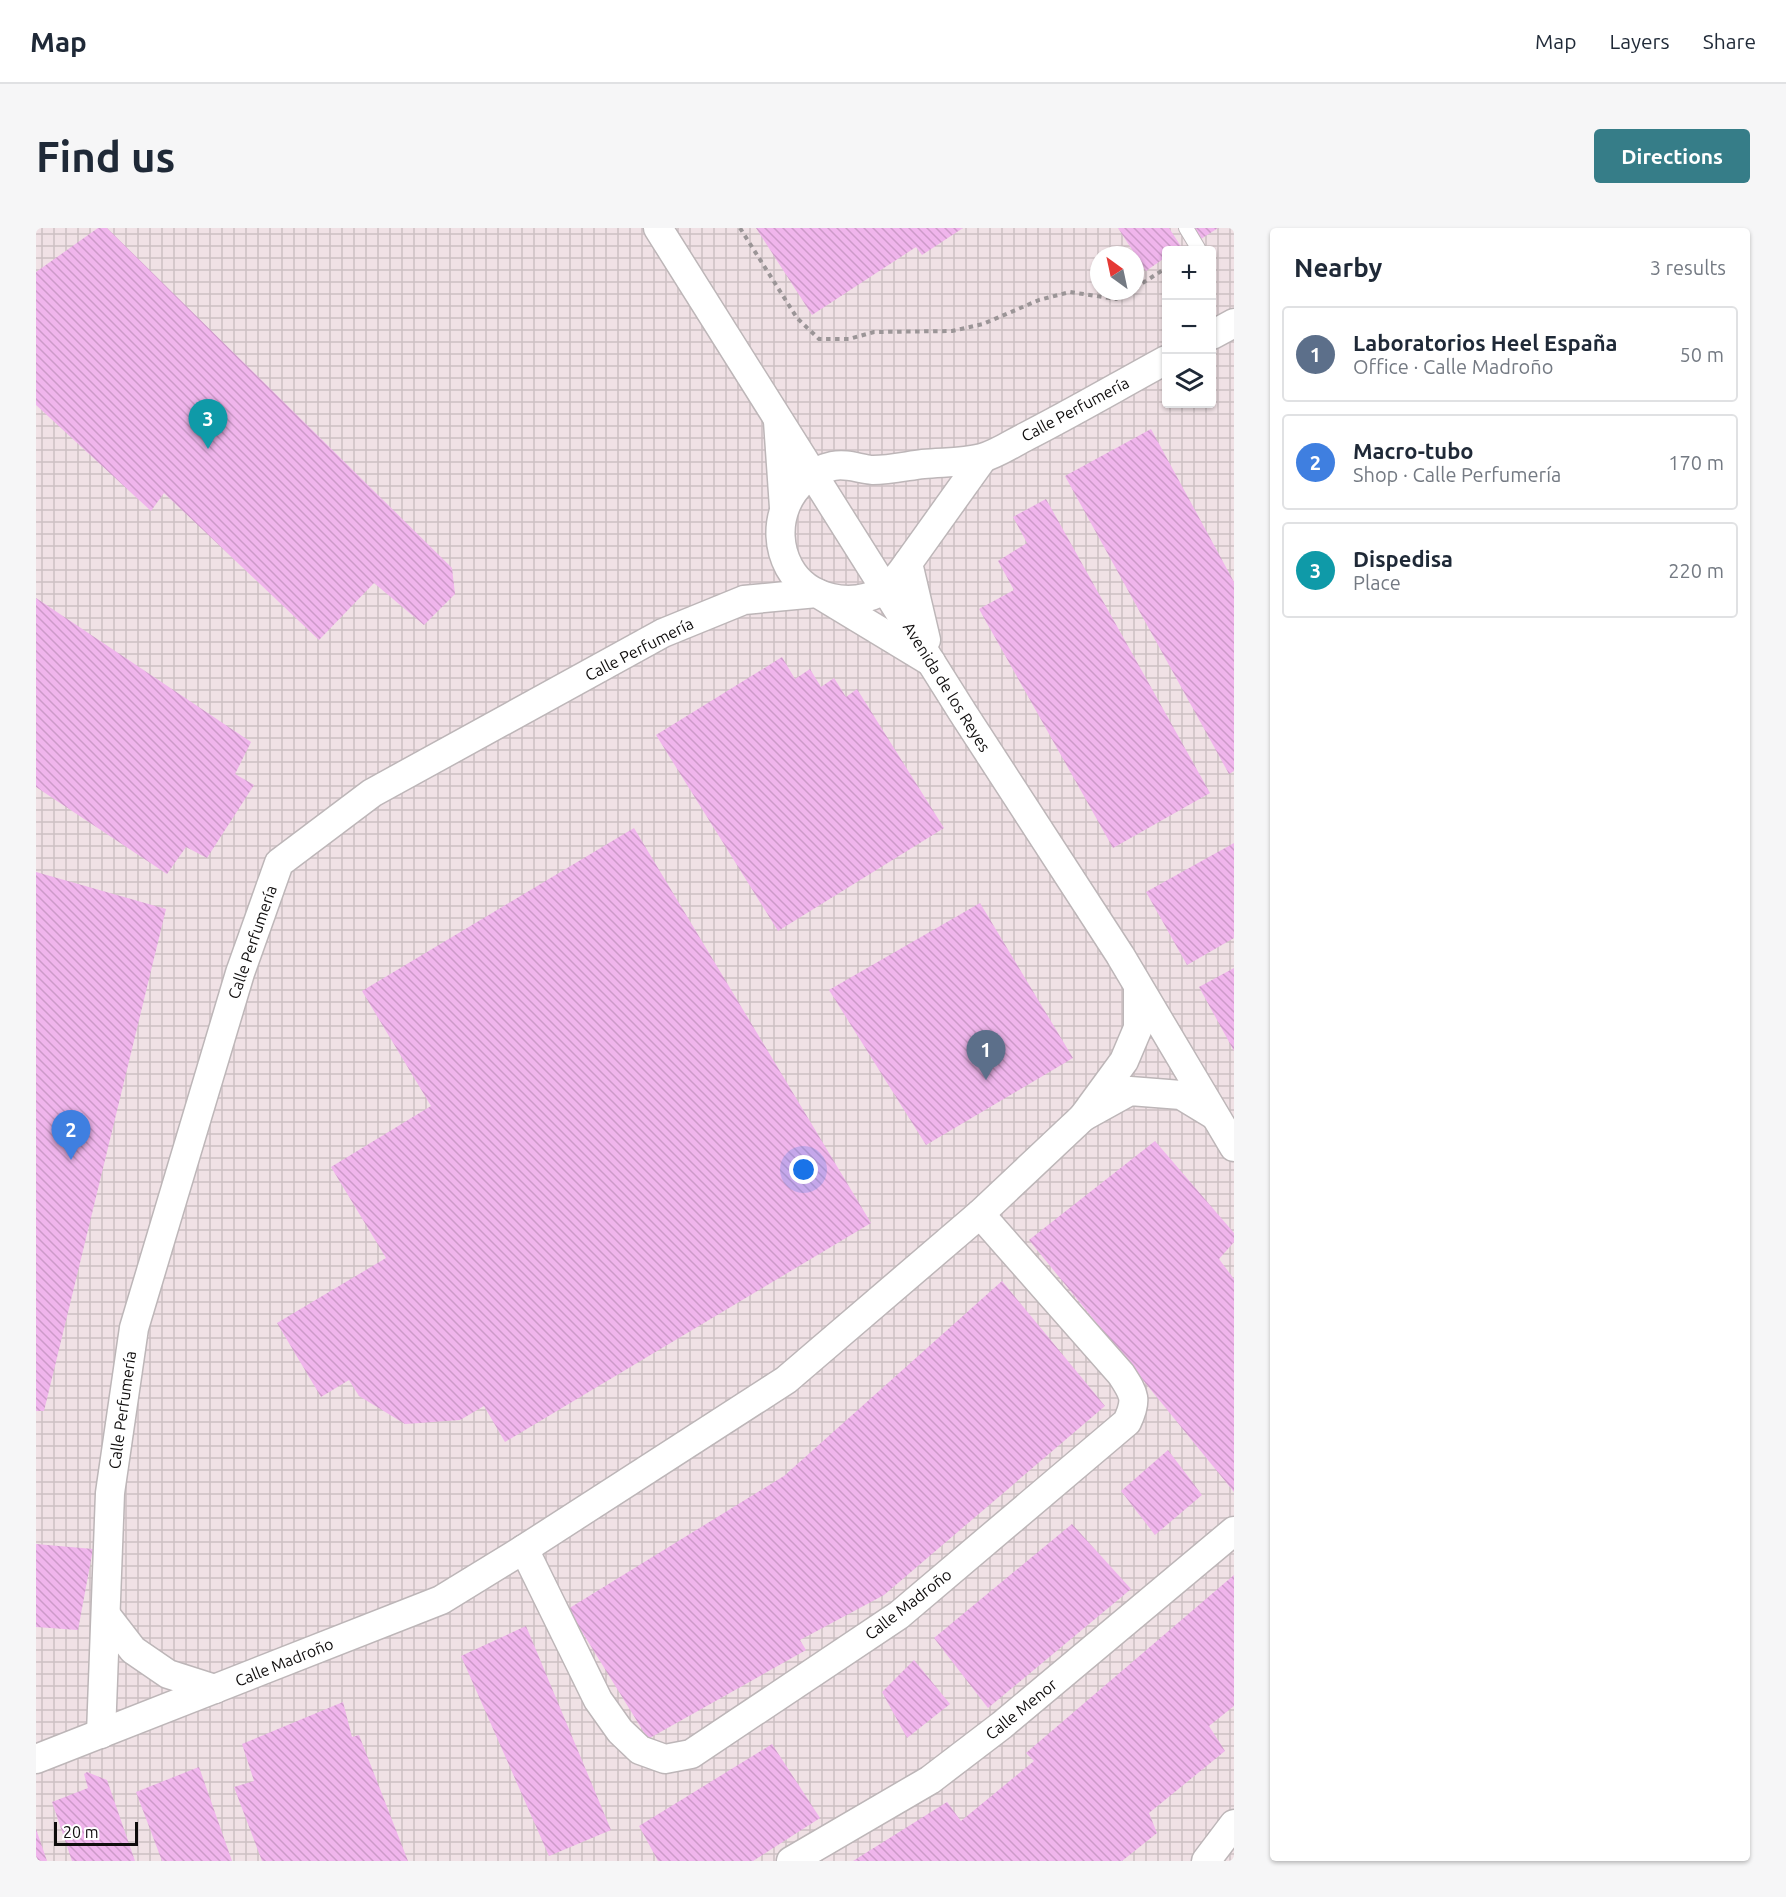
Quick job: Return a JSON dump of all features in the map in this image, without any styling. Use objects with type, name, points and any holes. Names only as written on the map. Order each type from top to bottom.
[{"type":"street","name":"Avenida de los Reyes","points":[[658,228],[885,589],[1120,955],[1234,1147]]},
{"type":"street","points":[[1216,333],[1234,323]]},
{"type":"street","name":"Calle Perfumería","points":[[932,662],[817,593],[791,572],[780,541],[780,525],[784,508],[795,489],[813,474],[832,466],[853,465],[873,470],[983,458],[1162,363]]},
{"type":"street","name":"Calle Perfumería","points":[[778,418],[784,508]]},
{"type":"street","name":"Calle Perfumería","points":[[101,1734],[110,1493],[134,1328],[240,973],[279,863],[372,793],[663,633],[744,600],[817,593],[844,600],[858,599],[885,589],[898,578],[983,458]]},
{"type":"street","points":[[908,563],[932,662]]},
{"type":"street","name":"Calle Madroño","points":[[36,1760],[441,1600],[786,1380],[980,1214],[1083,1117],[1124,1061],[1138,1028],[1138,988]]},
{"type":"street","name":"Calle Madroño","points":[[1083,1117],[1130,1092],[1181,1095],[1218,1118]]},
{"type":"street","name":"Calle Madroño","points":[[524,1549],[598,1700],[620,1731],[640,1750],[665,1759],[691,1754],[899,1615],[1127,1422],[1134,1407],[1132,1391],[1121,1374],[980,1214]]},
{"type":"street","name":"Calle Menor","points":[[790,1861],[930,1780],[1002,1725],[1234,1531]]},
{"type":"street","points":[[106,1615],[133,1650],[168,1674],[215,1689]]},
{"type":"street","points":[[1206,1861],[1234,1824]]},
{"type":"lane","points":[[1185,228],[1197,246]]},
{"type":"path","points":[[740,228],[797,318],[819,339],[849,339],[874,332],[952,331],[982,324],[1039,300],[1070,292],[1090,295]]},
{"type":"path","points":[[1144,282],[1162,271]]},
{"type":"shaded area","points":[[36,228],[1234,228],[1234,1861],[36,1861]]},
{"type":"building","points":[[98,228],[107,228],[452,568],[455,594],[424,625],[374,583],[319,640],[164,493],[151,511],[36,405],[36,272]]},
{"type":"building","points":[[756,228],[963,228],[922,255],[916,247],[812,315]]},
{"type":"building","points":[[1118,228],[1169,228],[1181,246],[1162,246],[1162,260],[1146,271],[1144,246],[1130,246]]},
{"type":"building","points":[[1194,228],[1218,228],[1201,239]]},
{"type":"building","points":[[1151,429],[1234,582],[1234,771],[1229,774],[1065,476]]},
{"type":"building","points":[[1046,499],[1210,793],[1113,848],[979,609],[1014,590],[998,561],[1027,543],[1013,517]]},
{"type":"building","points":[[36,598],[251,742],[235,774],[254,785],[207,858],[186,847],[167,874],[36,787]]},
{"type":"building","points":[[782,657],[795,679],[810,669],[821,687],[834,678],[846,697],[857,689],[944,828],[778,931],[656,735]]},
{"type":"building","points":[[634,828],[871,1223],[505,1442],[484,1406],[460,1420],[405,1424],[359,1396],[349,1380],[321,1397],[277,1323],[386,1258],[331,1167],[431,1106],[362,991]]},
{"type":"building","points":[[1234,843],[1234,938],[1187,965],[1146,892]]},
{"type":"building","points":[[36,872],[166,909],[44,1411],[36,1411]]},
{"type":"building","points":[[980,903],[1073,1058],[926,1145],[829,990]]},
{"type":"building","points":[[1234,968],[1234,1051],[1199,987]]},
{"type":"building","points":[[1155,1141],[1234,1233],[1234,1242],[1219,1259],[1234,1279],[1234,1492],[1029,1240]]},
{"type":"building","points":[[1002,1281],[1105,1406],[884,1595],[800,1640],[806,1650],[648,1739],[568,1609],[784,1476]]},
{"type":"building","points":[[1168,1450],[1202,1495],[1155,1535],[1121,1491]]},
{"type":"building","points":[[1072,1524],[1131,1589],[988,1708],[934,1638]]},
{"type":"building","points":[[36,1544],[93,1549],[78,1630],[36,1627]]},
{"type":"building","points":[[1234,1575],[1234,1706],[1209,1726],[1225,1751],[1149,1813],[1157,1833],[1122,1861],[853,1861],[947,1802],[961,1821],[1034,1761],[1026,1753]]},
{"type":"building","points":[[526,1626],[611,1830],[549,1856],[461,1656]]},
{"type":"building","points":[[914,1660],[950,1704],[907,1738],[882,1692]]},
{"type":"building","points":[[343,1702],[352,1737],[359,1735],[408,1861],[262,1861],[234,1787],[254,1781],[242,1744]]},
{"type":"building","points":[[772,1744],[820,1818],[753,1861],[658,1861],[639,1826]]},
{"type":"building","points":[[199,1767],[232,1861],[162,1861],[136,1792]]},
{"type":"building","points":[[87,1772],[107,1780],[135,1861],[72,1861],[52,1802],[88,1788],[84,1774]]},
{"type":"building","points":[[36,1829],[47,1861],[36,1861]]},
{"type":"place","name":"Dispedisa","points":[[208,449]]},
{"type":"place","name":"Laboratorios Heel España","points":[[986,1080]]},
{"type":"place","name":"Macro-tubo","points":[[71,1160]]}]
